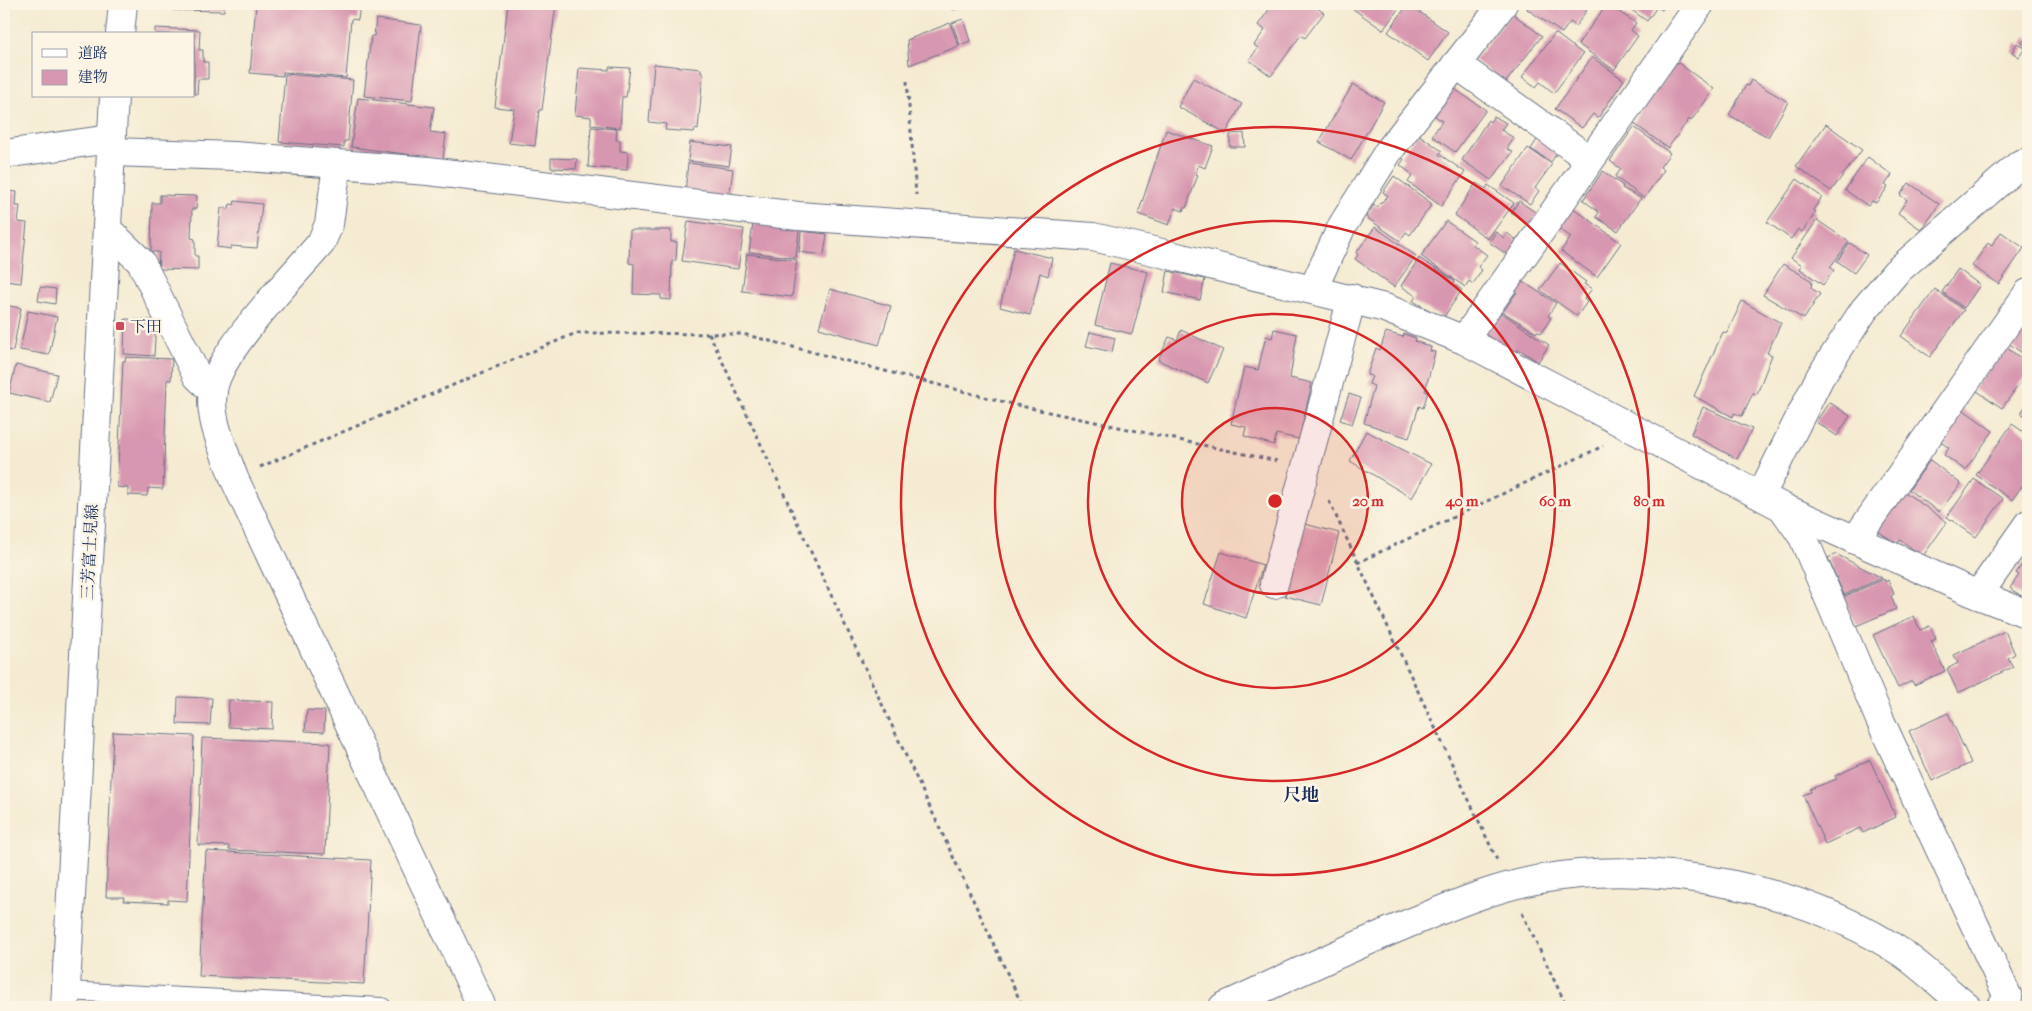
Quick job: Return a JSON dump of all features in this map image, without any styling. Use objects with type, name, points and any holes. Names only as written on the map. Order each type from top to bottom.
[{"type":"street","points":[[120,32],[122,4]]},
{"type":"street","points":[[1313,289],[1342,226],[1388,152],[1503,4]]},
{"type":"street","points":[[1464,340],[1700,4]]},
{"type":"street","points":[[1456,64],[1590,160]]},
{"type":"street","name":"三芳富士見線","points":[[65,999],[114,98]]},
{"type":"street","points":[[4,154],[110,146],[428,171],[798,216],[1093,237],[1352,298],[1385,308],[1464,340],[1772,501],[1978,595],[2028,614]]},
{"type":"street","points":[[1772,501],[1820,377],[1864,310],[1896,272],[2020,164],[2028,162]]},
{"type":"street","points":[[337,164],[329,224],[321,242],[234,346],[220,367],[212,391],[214,418],[234,478],[482,1007]]},
{"type":"street","points":[[107,229],[141,262],[197,376],[212,391]]},
{"type":"street","points":[[1855,540],[2028,293]]},
{"type":"street","points":[[1274,584],[1352,298]]},
{"type":"street","points":[[1772,501],[1803,537],[1880,720],[2008,998],[2001,1007]]},
{"type":"street","points":[[1978,595],[2028,524]]},
{"type":"street","points":[[1223,1007],[1379,935],[1466,900],[1541,879],[1613,873],[1692,876],[1767,893],[1842,920],[1902,954],[1967,1007]]},
{"type":"lane","points":[[65,999],[382,1007]]},
{"type":"path","points":[[907,81],[918,225]]},
{"type":"path","points":[[709,333],[1022,1007]]},
{"type":"path","points":[[234,478],[576,334],[743,334],[1016,405],[1306,468]]},
{"type":"path","points":[[1357,563],[1636,430]]},
{"type":"path","points":[[1327,497],[1498,864]]},
{"type":"path","points":[[1520,909],[1567,1007]]},
{"type":"building","points":[[173,4],[224,4],[224,11],[173,10]]},
{"type":"building","points":[[256,4],[360,4],[358,20],[351,19],[346,78],[283,72],[283,76],[250,73]]},
{"type":"building","points":[[508,4],[556,4],[542,110],[539,110],[535,146],[509,143],[514,109],[495,107]]},
{"type":"building","points":[[951,4],[968,4],[953,10]]},
{"type":"building","points":[[1273,4],[1318,4],[1316,7],[1324,13],[1305,38],[1301,35],[1271,76],[1249,60],[1258,48],[1254,45],[1265,30],[1258,25]]},
{"type":"building","points":[[1346,4],[1400,4],[1401,5],[1383,30]]},
{"type":"building","points":[[1408,4],[1448,32],[1428,61],[1388,32]]},
{"type":"building","points":[[1531,4],[1590,5],[1576,26],[1570,22],[1562,33],[1527,9]]},
{"type":"building","points":[[1607,4],[1636,23],[1631,30],[1638,36],[1614,70],[1578,44]]},
{"type":"building","points":[[1623,4],[1666,4],[1662,10],[1657,7],[1647,21]]},
{"type":"building","points":[[1512,13],[1542,36],[1505,83],[1475,60]]},
{"type":"building","points":[[376,19],[421,25],[412,101],[364,96],[371,36],[374,36]]},
{"type":"building","points":[[963,19],[970,41],[960,45],[952,23]]},
{"type":"building","points":[[950,23],[959,46],[909,65],[907,40]]},
{"type":"building","points":[[155,28],[200,30],[199,50],[203,50],[203,62],[208,62],[208,79],[198,79],[197,94],[195,94],[195,32],[155,32]]},
{"type":"building","points":[[1555,33],[1583,54],[1554,93],[1540,82],[1536,87],[1522,77]]},
{"type":"building","points":[[2028,34],[2028,48],[2022,43]]},
{"type":"building","points":[[2017,43],[2025,48],[2019,57],[2012,52]]},
{"type":"building","points":[[1592,57],[1624,80],[1598,118],[1593,114],[1582,128],[1555,109]]},
{"type":"building","points":[[1677,62],[1714,89],[1691,121],[1689,119],[1668,148],[1633,123]]},
{"type":"building","points":[[654,64],[701,69],[701,73],[703,73],[698,130],[695,129],[694,132],[665,130],[666,124],[649,122]]},
{"type":"building","points":[[609,67],[630,68],[626,97],[622,97],[620,128],[591,125],[591,117],[575,115],[579,68],[609,70]]},
{"type":"building","points":[[285,74],[353,80],[348,141],[344,141],[344,147],[279,142]]},
{"type":"building","points":[[1193,78],[1242,104],[1226,133],[1178,107]]},
{"type":"building","points":[[1751,80],[1788,102],[1768,137],[1729,115],[1746,85],[1748,86]]},
{"type":"building","points":[[1353,84],[1384,102],[1351,160],[1319,142]]},
{"type":"building","points":[[1453,88],[1486,110],[1455,152],[1432,136],[1442,121],[1435,116]]},
{"type":"building","points":[[358,98],[434,107],[430,132],[446,134],[443,159],[351,147]]},
{"type":"building","points":[[1494,116],[1506,123],[1501,130],[1514,138],[1507,149],[1513,152],[1491,180],[1462,160],[1488,120],[1490,122]]},
{"type":"building","points":[[1826,124],[1862,150],[1831,191],[1796,166]]},
{"type":"building","points":[[591,127],[617,129],[616,140],[620,140],[620,151],[628,152],[627,170],[588,167]]},
{"type":"building","points":[[1634,127],[1670,153],[1660,167],[1664,170],[1644,198],[1615,177],[1621,169],[1610,161]]},
{"type":"building","points":[[1166,130],[1213,146],[1205,168],[1198,165],[1196,174],[1198,175],[1186,208],[1183,211],[1175,208],[1169,225],[1138,214]]},
{"type":"building","points":[[1244,133],[1245,147],[1230,147],[1230,134]]},
{"type":"building","points":[[1418,134],[1442,151],[1439,154],[1465,172],[1441,206],[1408,182],[1413,175],[1400,165],[1404,159],[1401,157]]},
{"type":"building","points":[[1539,137],[1559,150],[1551,162],[1531,149]]},
{"type":"building","points":[[690,142],[732,147],[729,166],[688,161]]},
{"type":"building","points":[[1528,148],[1552,164],[1535,188],[1539,191],[1530,204],[1502,186]]},
{"type":"building","points":[[1868,157],[1892,175],[1885,185],[1888,187],[1876,203],[1872,201],[1868,206],[1845,190]]},
{"type":"building","points":[[551,158],[577,159],[576,169],[551,168]]},
{"type":"building","points":[[688,163],[733,169],[729,199],[685,194]]},
{"type":"building","points":[[1603,171],[1623,186],[1622,188],[1641,198],[1618,231],[1596,217],[1599,212],[1583,200]]},
{"type":"building","points":[[1394,176],[1432,204],[1410,235],[1406,232],[1400,241],[1366,217],[1374,205],[1377,207],[1388,196],[1383,192]]},
{"type":"building","points":[[1797,179],[1822,197],[1813,210],[1816,212],[1802,232],[1798,229],[1791,239],[1767,222]]},
{"type":"building","points":[[1476,183],[1486,189],[1488,185],[1514,203],[1488,239],[1455,215]]},
{"type":"building","points":[[1909,183],[1939,204],[1922,230],[1898,213],[1907,200],[1900,195]]},
{"type":"building","points":[[4,191],[17,192],[16,206],[20,206],[18,222],[27,223],[21,283],[4,281]]},
{"type":"building","points":[[160,195],[197,196],[196,209],[192,209],[191,238],[195,239],[195,256],[198,256],[198,270],[158,269],[159,252],[151,252],[152,203],[160,203]]},
{"type":"building","points":[[235,201],[262,204],[257,248],[231,246],[231,249],[217,247],[221,208],[229,209],[230,204],[234,205]]},
{"type":"building","points":[[1519,201],[1538,214],[1530,225],[1511,212]]},
{"type":"building","points":[[1572,207],[1621,243],[1597,277],[1561,251],[1571,237],[1557,227]]},
{"type":"building","points":[[1817,220],[1849,242],[1830,267],[1834,270],[1823,285],[1800,269],[1802,265],[1791,258]]},
{"type":"building","points":[[688,221],[744,229],[738,269],[682,261]]},
{"type":"building","points":[[1446,221],[1475,241],[1473,245],[1487,255],[1478,267],[1482,270],[1473,284],[1469,281],[1465,287],[1421,256]]},
{"type":"building","points":[[753,224],[799,229],[796,258],[749,252]]},
{"type":"building","points":[[1375,227],[1416,256],[1394,287],[1355,259],[1358,255],[1356,253]]},
{"type":"building","points":[[630,230],[671,230],[671,242],[677,242],[676,260],[672,261],[671,300],[661,299],[661,295],[633,294],[634,264],[629,263]]},
{"type":"building","points":[[801,231],[827,234],[824,255],[799,252]]},
{"type":"building","points":[[1496,232],[1504,238],[1507,233],[1519,242],[1509,256],[1489,242]]},
{"type":"building","points":[[2001,232],[2024,248],[1999,284],[1972,266],[1988,243],[1991,246]]},
{"type":"building","points":[[1850,243],[1867,255],[1854,273],[1837,261]]},
{"type":"building","points":[[1014,249],[1052,258],[1048,276],[1040,273],[1030,315],[1000,307]]},
{"type":"building","points":[[747,254],[797,260],[792,297],[742,291]]},
{"type":"building","points":[[1419,258],[1455,281],[1453,284],[1462,290],[1443,318],[1413,301],[1416,296],[1401,286]]},
{"type":"building","points":[[1110,263],[1148,272],[1132,334],[1095,325]]},
{"type":"building","points":[[1560,263],[1586,282],[1584,284],[1592,289],[1584,299],[1587,302],[1577,316],[1540,290]]},
{"type":"building","points":[[1783,264],[1812,281],[1811,288],[1820,294],[1804,319],[1763,295]]},
{"type":"building","points":[[1958,269],[1980,285],[1964,308],[1942,292]]},
{"type":"building","points":[[1168,271],[1205,279],[1200,300],[1164,292]]},
{"type":"building","points":[[1520,280],[1556,303],[1548,316],[1551,318],[1541,333],[1537,331],[1536,333],[1503,312],[1517,292],[1513,290]]},
{"type":"building","points":[[40,287],[56,289],[55,304],[38,301]]},
{"type":"building","points":[[830,289],[891,306],[879,345],[819,328]]},
{"type":"building","points":[[1935,289],[1964,310],[1930,357],[1901,336]]},
{"type":"building","points":[[1742,301],[1781,323],[1767,353],[1772,355],[1757,394],[1753,393],[1742,416],[1734,413],[1733,417],[1694,396],[1723,332],[1727,333]]},
{"type":"building","points":[[4,305],[21,308],[13,351],[4,350]]},
{"type":"building","points":[[28,311],[57,317],[49,355],[20,350]]},
{"type":"building","points":[[1499,311],[1549,345],[1538,362],[1519,349],[1515,355],[1483,333]]},
{"type":"building","points":[[2028,314],[2028,352],[2025,355],[2008,343]]},
{"type":"building","points":[[125,319],[156,320],[154,356],[124,354]]},
{"type":"building","points":[[1274,329],[1297,334],[1290,378],[1312,383],[1299,439],[1276,434],[1274,445],[1244,436],[1246,427],[1231,424],[1244,367],[1258,370],[1266,336],[1272,338]]},
{"type":"building","points":[[1181,330],[1223,350],[1208,383],[1158,360],[1169,337],[1177,340]]},
{"type":"building","points":[[1090,332],[1115,338],[1112,352],[1086,346]]},
{"type":"building","points":[[1386,332],[1403,337],[1404,334],[1416,338],[1415,341],[1431,347],[1430,351],[1435,352],[1425,391],[1428,392],[1423,408],[1419,406],[1409,438],[1364,423],[1374,386],[1369,384],[1372,376],[1367,375],[1376,348],[1380,350]]},
{"type":"building","points":[[2004,346],[2028,363],[2028,372],[2002,408],[1974,389]]},
{"type":"building","points":[[126,357],[172,359],[171,380],[167,380],[163,489],[148,488],[147,496],[128,495],[128,488],[117,487],[123,361],[125,361]]},
{"type":"building","points":[[16,365],[57,374],[50,402],[9,393]]},
{"type":"building","points":[[1349,394],[1361,398],[1352,424],[1340,420]]},
{"type":"building","points":[[1829,402],[1850,416],[1837,436],[1816,422]]},
{"type":"building","points":[[2028,402],[2028,418],[2021,413]]},
{"type":"building","points":[[1703,407],[1752,429],[1737,459],[1691,434]]},
{"type":"building","points":[[1961,408],[1993,431],[1965,470],[1944,455],[1949,448],[1938,440]]},
{"type":"building","points":[[2012,424],[2028,435],[2028,487],[2026,490],[2022,486],[2012,500],[1976,475]]},
{"type":"building","points":[[1366,431],[1431,464],[1412,498],[1350,461]]},
{"type":"building","points":[[1930,460],[1961,484],[1939,512],[1909,490]]},
{"type":"building","points":[[1974,479],[2003,499],[1976,537],[1947,517]]},
{"type":"building","points":[[1902,490],[1947,522],[1923,556],[1900,540],[1897,544],[1875,529]]},
{"type":"building","points":[[1305,524],[1339,533],[1321,605],[1285,596]]},
{"type":"building","points":[[1221,552],[1263,565],[1246,618],[1204,604]]},
{"type":"building","points":[[1836,554],[1882,578],[1844,595],[1828,558]]},
{"type":"building","points":[[2028,556],[2028,601],[2010,588],[2019,575],[2016,573]]},
{"type":"building","points":[[1884,579],[1885,582],[1888,580],[1894,594],[1891,596],[1896,609],[1856,626],[1843,597]]},
{"type":"building","points":[[1914,616],[1920,630],[1930,626],[1936,639],[1931,641],[1945,671],[1914,685],[1912,681],[1898,688],[1873,635]]},
{"type":"building","points":[[2005,631],[2015,654],[2008,658],[2013,667],[1958,693],[1947,669],[1958,663],[1954,655]]},
{"type":"building","points":[[178,697],[212,698],[210,725],[177,724]]},
{"type":"building","points":[[229,700],[273,702],[272,729],[228,727]]},
{"type":"building","points":[[307,710],[325,711],[324,732],[305,731]]},
{"type":"building","points":[[1948,713],[1971,763],[1932,781],[1909,731]]},
{"type":"building","points":[[113,732],[194,736],[187,901],[168,900],[168,903],[123,901],[124,897],[106,897]]},
{"type":"building","points":[[202,738],[330,743],[325,854],[229,850],[229,846],[198,845]]},
{"type":"building","points":[[1870,760],[1896,817],[1863,833],[1860,828],[1825,844],[1803,795],[1811,792],[1810,789],[1837,779],[1835,776]]},
{"type":"building","points":[[206,851],[371,860],[364,984],[199,976]]},
{"type":"place","name":"下田","points":[[120,326]]},
{"type":"district","name":"尺地","points":[[1301,795]]}]
